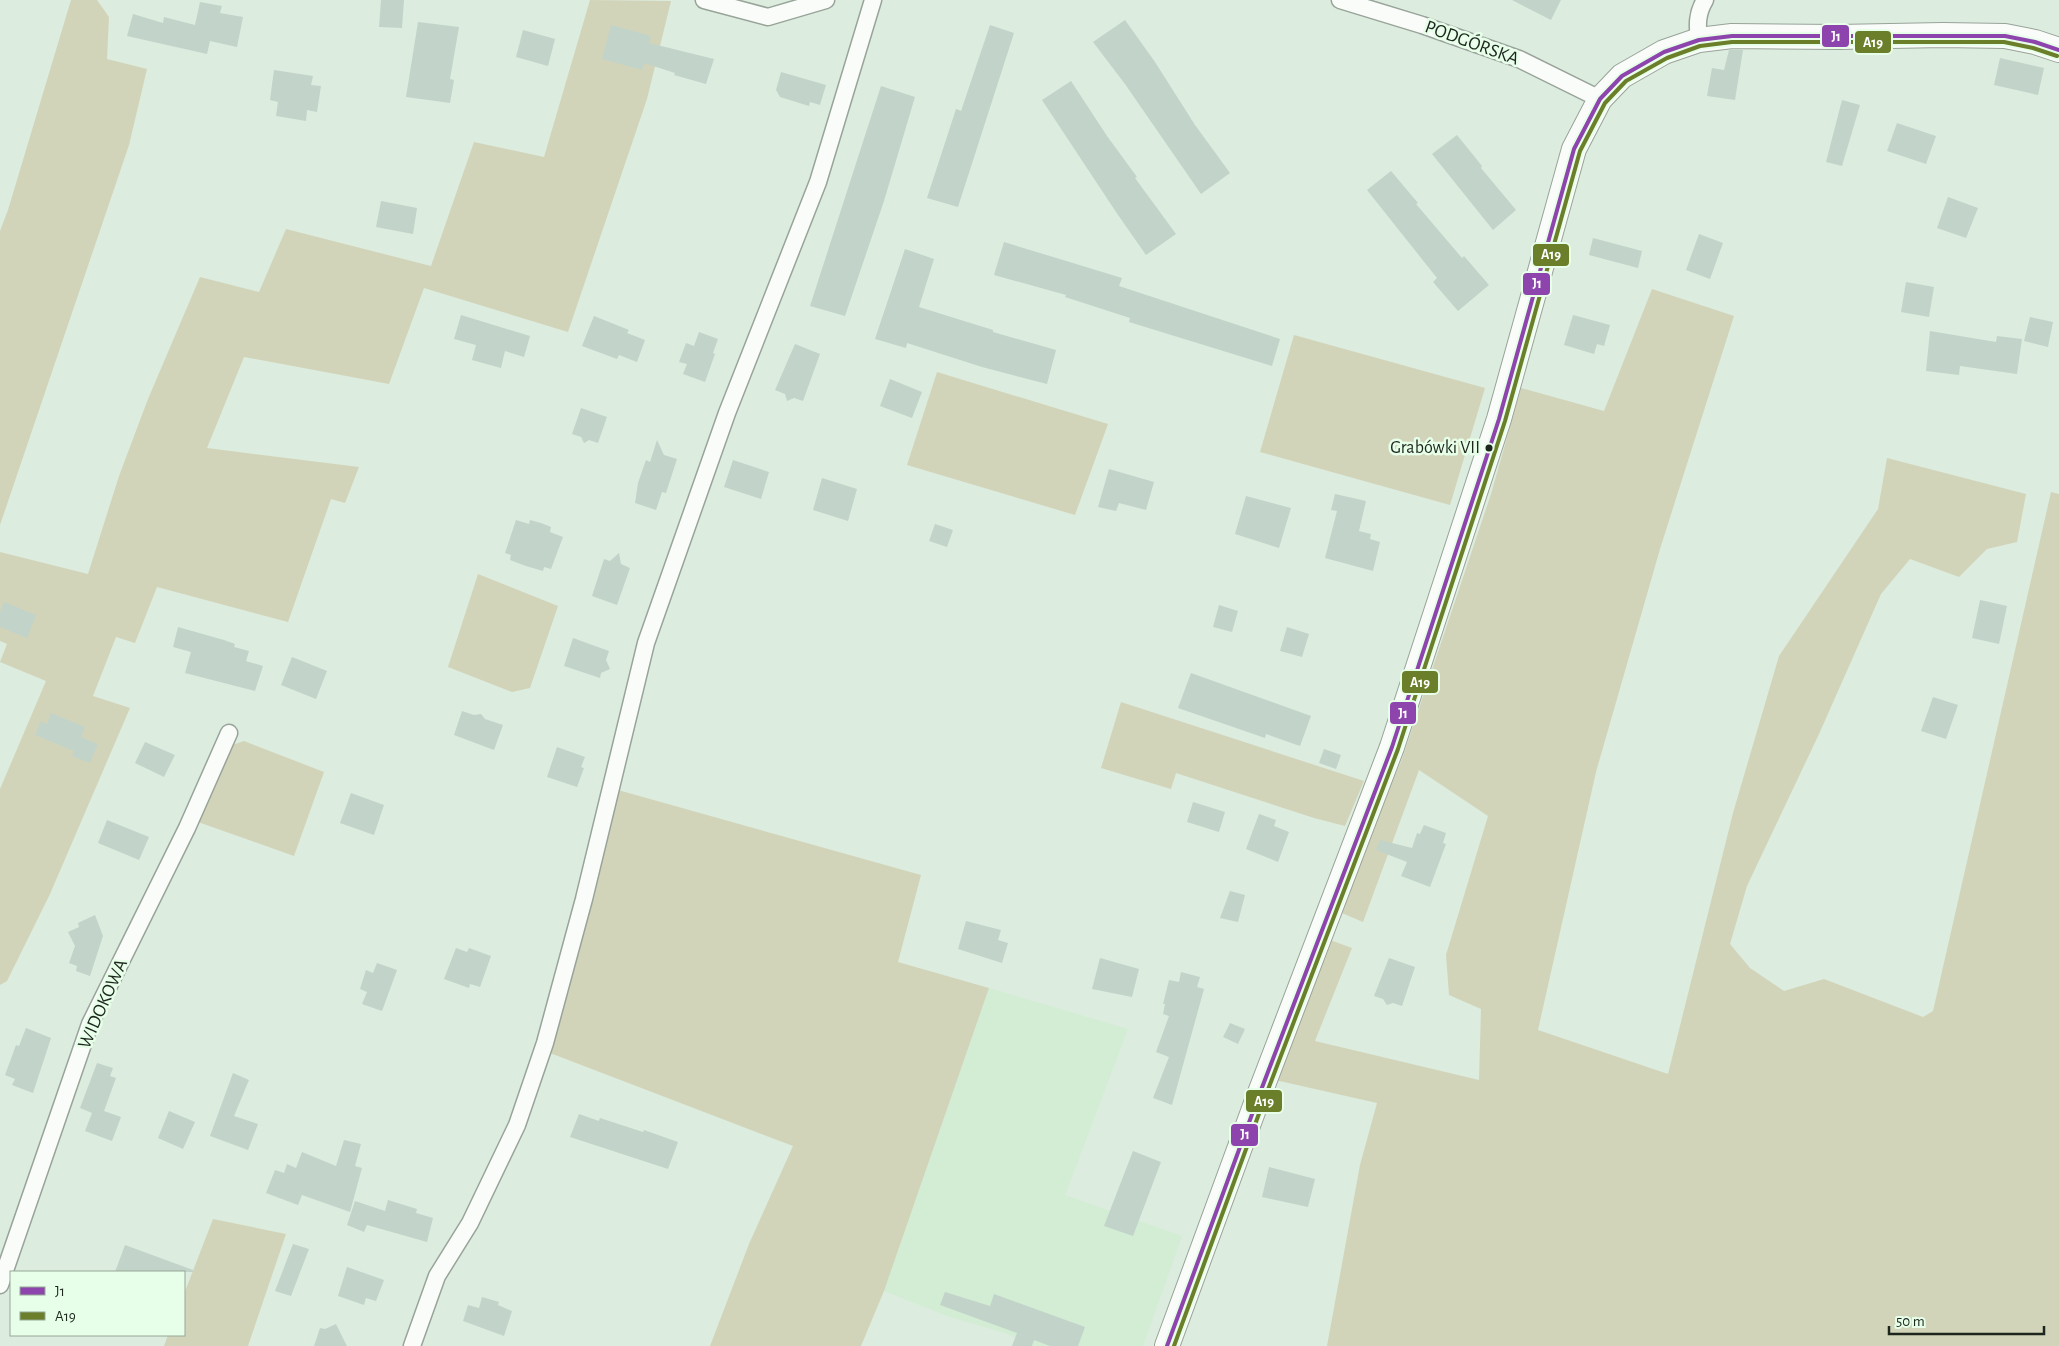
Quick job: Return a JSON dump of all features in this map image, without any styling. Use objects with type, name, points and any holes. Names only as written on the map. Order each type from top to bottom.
[{"type":"street","points":[[704,0],[768,17],[826,0]]},
{"type":"street","points":[[412,1346],[437,1276],[470,1223],[517,1125],[545,1043],[584,899],[646,643],[727,413],[818,182],[873,0]]},
{"type":"street","name":"PODGÓRSKA","points":[[1340,0],[1440,31],[1511,56],[1600,99]]},
{"type":"street","points":[[1699,40],[1697,24],[1700,8],[1705,0]]},
{"type":"street","points":[[1167,1346],[1255,1106],[1392,747],[1499,419],[1574,149],[1600,99],[1622,76],[1664,52],[1699,40],[1732,36],[2005,36],[2035,42],[2059,50]]},
{"type":"street","name":"WIDOKOWA","points":[[0,1285],[90,1024],[188,828],[229,733]]},
{"type":"shaded area","points":[[71,0],[97,0],[109,17],[107,59],[147,69],[129,145],[0,525],[0,231]]},
{"type":"shaded area","points":[[590,0],[671,1],[647,99],[568,332],[424,288],[389,384],[244,357],[207,448],[359,467],[345,503],[331,499],[288,622],[157,587],[135,643],[116,637],[93,696],[130,708],[50,894],[7,981],[0,985],[0,789],[46,681],[0,662],[7,644],[0,641],[0,552],[88,574],[119,476],[148,399],[200,277],[259,292],[286,229],[431,266],[474,142],[544,157]]},
{"type":"shaded area","points":[[1652,289],[1734,316],[1660,549],[1596,772],[1538,1030],[1668,1074],[1733,813],[1779,656],[1878,509],[1887,458],[2026,494],[2017,542],[1987,549],[1959,577],[1910,559],[1881,594],[1819,734],[1747,886],[1730,944],[1750,968],[1784,991],[1824,979],[1923,1017],[1933,1011],[2051,492],[2059,494],[2059,1346],[1327,1346],[1360,1165],[1377,1103],[1275,1080],[1330,940],[1352,948],[1315,1041],[1479,1080],[1481,1009],[1449,995],[1446,955],[1488,816],[1419,770],[1363,922],[1337,911],[1402,759],[1491,494],[1521,388],[1604,411]]},
{"type":"shaded area","points":[[1294,335],[1485,388],[1450,505],[1260,452]]},
{"type":"shaded area","points":[[937,372],[1108,424],[1075,515],[907,465]]},
{"type":"shaded area","points":[[478,574],[558,606],[530,688],[512,692],[448,667]]},
{"type":"shaded area","points":[[1121,702],[1364,781],[1345,826],[1314,818],[1176,773],[1171,789],[1101,768]]},
{"type":"shaded area","points":[[244,741],[324,772],[294,856],[198,822],[232,745]]},
{"type":"shaded area","points":[[618,790],[921,875],[898,962],[989,988],[884,1291],[861,1346],[710,1346],[749,1244],[793,1146],[550,1053],[598,878]]},
{"type":"shaded area","points":[[989,988],[1128,1029],[1065,1195],[1182,1236],[1143,1346],[1035,1346],[1005,1333],[950,1317],[884,1291]]},
{"type":"shaded area","points":[[213,1219],[286,1234],[248,1346],[164,1346],[168,1336],[185,1336],[185,1291]]},
{"type":"building","points":[[381,0],[404,0],[402,28],[379,27]]},
{"type":"building","points":[[1512,0],[1561,0],[1551,20]]},
{"type":"building","points":[[200,2],[222,6],[220,13],[243,17],[237,47],[210,41],[207,54],[127,36],[133,14],[163,23],[164,17],[195,25]]},
{"type":"building","points":[[1125,20],[1155,62],[1195,125],[1230,173],[1201,194],[1125,84],[1093,42]]},
{"type":"building","points":[[418,22],[459,27],[450,79],[454,80],[450,103],[406,97]]},
{"type":"building","points":[[611,25],[651,36],[649,43],[714,59],[706,84],[674,75],[675,73],[644,63],[642,70],[602,59]]},
{"type":"building","points":[[990,25],[1014,33],[958,207],[927,198],[956,109],[961,111]]},
{"type":"building","points":[[523,30],[555,39],[548,66],[516,57]]},
{"type":"building","points":[[1729,50],[1743,50],[1735,100],[1707,96],[1712,68],[1724,70]]},
{"type":"building","points":[[2000,58],[2044,68],[2038,95],[1994,85]]},
{"type":"building","points":[[274,70],[313,76],[311,85],[321,86],[317,112],[307,110],[306,121],[276,116],[278,102],[270,100]]},
{"type":"building","points":[[781,72],[826,85],[820,105],[810,102],[809,106],[780,97],[776,90]]},
{"type":"building","points":[[1071,81],[1137,177],[1135,178],[1176,234],[1146,255],[1042,100]]},
{"type":"building","points":[[881,86],[915,97],[884,201],[845,316],[810,306]]},
{"type":"building","points":[[1842,100],[1860,105],[1842,166],[1826,162]]},
{"type":"building","points":[[1897,123],[1936,136],[1926,164],[1887,151]]},
{"type":"building","points":[[1457,135],[1482,166],[1481,168],[1516,210],[1493,230],[1432,154]]},
{"type":"building","points":[[1391,171],[1462,258],[1464,256],[1489,285],[1458,311],[1433,282],[1437,278],[1367,190]]},
{"type":"building","points":[[1948,197],[1978,208],[1966,238],[1937,228]]},
{"type":"building","points":[[381,201],[417,208],[413,234],[376,227]]},
{"type":"building","points":[[1699,234],[1723,243],[1710,279],[1686,270]]},
{"type":"building","points":[[1593,238],[1642,251],[1638,268],[1589,255]]},
{"type":"building","points":[[1004,242],[1122,278],[1119,286],[1280,339],[1272,366],[1129,322],[1130,318],[1065,297],[1066,295],[994,275]]},
{"type":"building","points":[[905,249],[934,259],[919,307],[993,330],[993,332],[1056,350],[1047,384],[982,367],[907,343],[906,348],[875,339]]},
{"type":"building","points":[[1906,282],[1934,287],[1929,317],[1901,312]]},
{"type":"building","points":[[461,315],[530,336],[524,357],[505,351],[501,368],[472,360],[476,345],[454,339]]},
{"type":"building","points":[[1573,315],[1610,325],[1604,346],[1597,344],[1594,354],[1564,345]]},
{"type":"building","points":[[594,316],[629,330],[627,333],[645,340],[637,362],[619,355],[617,359],[582,346]]},
{"type":"building","points":[[2030,317],[2053,322],[2048,347],[2024,341]]},
{"type":"building","points":[[1930,331],[1996,342],[1997,336],[2022,339],[2017,374],[1960,366],[1959,375],[1926,371]]},
{"type":"building","points":[[699,332],[718,339],[705,382],[683,374],[687,364],[679,362],[686,343],[694,346]]},
{"type":"building","points":[[795,344],[820,354],[803,401],[794,398],[787,401],[785,394],[775,390]]},
{"type":"building","points":[[890,379],[922,392],[912,418],[880,406]]},
{"type":"building","points":[[581,408],[607,417],[598,443],[589,440],[584,443],[581,437],[572,434]]},
{"type":"building","points":[[657,440],[664,455],[677,459],[666,493],[662,492],[656,510],[635,503],[638,483],[646,460],[650,462]]},
{"type":"building","points":[[733,460],[769,472],[761,499],[724,487]]},
{"type":"building","points":[[1109,469],[1154,482],[1146,510],[1119,503],[1116,511],[1098,507]]},
{"type":"building","points":[[822,478],[857,489],[848,521],[813,510]]},
{"type":"building","points":[[1335,494],[1366,501],[1359,531],[1371,534],[1370,539],[1380,542],[1373,571],[1325,558],[1337,511],[1331,510]]},
{"type":"building","points":[[1246,496],[1291,508],[1279,548],[1235,534]]},
{"type":"building","points":[[516,520],[529,524],[530,520],[541,523],[551,527],[550,532],[563,537],[551,569],[544,567],[543,571],[526,566],[510,560],[511,555],[505,553]]},
{"type":"building","points":[[935,524],[953,530],[947,547],[929,541]]},
{"type":"building","points":[[619,553],[621,564],[630,568],[617,605],[592,596],[604,559],[610,561]]},
{"type":"building","points":[[1980,600],[2007,606],[1999,644],[1972,638]]},
{"type":"building","points":[[4,602],[36,615],[27,638],[0,627],[0,612]]},
{"type":"building","points":[[1219,605],[1238,611],[1232,632],[1213,627]]},
{"type":"building","points":[[178,627],[224,640],[235,644],[234,647],[249,651],[246,661],[263,666],[255,691],[185,673],[191,652],[173,647]]},
{"type":"building","points":[[1287,627],[1309,634],[1302,657],[1280,651]]},
{"type":"building","points":[[573,638],[609,651],[606,660],[610,669],[601,673],[600,678],[564,666]]},
{"type":"building","points":[[292,657],[327,671],[316,699],[281,685]]},
{"type":"building","points":[[1191,673],[1311,716],[1300,746],[1266,734],[1265,738],[1178,708]]},
{"type":"building","points":[[1933,697],[1958,705],[1946,739],[1921,731]]},
{"type":"building","points":[[462,711],[474,715],[481,714],[485,719],[503,725],[494,750],[454,735]]},
{"type":"building","points":[[51,713],[85,727],[81,737],[98,744],[90,763],[72,756],[74,751],[35,735],[41,721],[47,724]]},
{"type":"building","points":[[145,742],[175,755],[164,777],[135,763]]},
{"type":"building","points":[[557,747],[585,757],[581,767],[584,768],[577,787],[547,777]]},
{"type":"building","points":[[1324,749],[1341,755],[1336,769],[1319,763]]},
{"type":"building","points":[[351,793],[384,805],[374,835],[340,823]]},
{"type":"building","points":[[1193,802],[1225,812],[1219,832],[1187,822]]},
{"type":"building","points":[[1259,814],[1276,820],[1274,826],[1289,832],[1278,862],[1246,849]]},
{"type":"building","points":[[107,820],[149,837],[139,860],[98,843]]},
{"type":"building","points":[[1424,825],[1446,833],[1443,843],[1446,844],[1430,887],[1401,876],[1407,862],[1376,850],[1380,840],[1412,848],[1417,833],[1420,834]]},
{"type":"building","points":[[1230,891],[1245,895],[1238,922],[1220,918]]},
{"type":"building","points":[[95,915],[103,936],[90,976],[76,971],[77,966],[69,963],[75,946],[68,932],[79,927],[78,923]]},
{"type":"building","points":[[966,921],[1001,930],[998,940],[1008,943],[1002,963],[958,949]]},
{"type":"building","points":[[456,948],[467,952],[469,948],[491,956],[480,987],[470,984],[469,988],[444,979]]},
{"type":"building","points":[[1100,958],[1139,969],[1132,997],[1092,989]]},
{"type":"building","points":[[1389,958],[1415,967],[1402,1006],[1393,1003],[1387,1005],[1383,999],[1374,996]]},
{"type":"building","points":[[377,963],[397,970],[382,1011],[362,1004],[367,992],[360,989],[366,970],[373,973]]},
{"type":"building","points":[[1181,972],[1200,977],[1197,987],[1204,989],[1172,1105],[1153,1098],[1169,1057],[1156,1052],[1169,1016],[1163,1014],[1165,1004],[1163,1004],[1169,980],[1179,982]]},
{"type":"building","points":[[1230,1023],[1245,1029],[1238,1044],[1223,1037]]},
{"type":"building","points":[[26,1028],[51,1038],[33,1093],[12,1085],[15,1079],[5,1075],[16,1045],[19,1046]]},
{"type":"building","points":[[97,1063],[113,1068],[110,1076],[116,1078],[104,1111],[121,1117],[112,1141],[85,1131],[92,1113],[80,1108]]},
{"type":"building","points":[[233,1073],[249,1080],[234,1116],[258,1124],[248,1150],[210,1136]]},
{"type":"building","points":[[169,1111],[195,1122],[183,1149],[158,1138]]},
{"type":"building","points":[[579,1114],[599,1121],[600,1118],[643,1132],[644,1130],[678,1142],[668,1169],[570,1137]]},
{"type":"building","points":[[344,1140],[361,1144],[355,1166],[362,1168],[350,1212],[302,1195],[298,1205],[266,1193],[275,1170],[284,1173],[287,1164],[296,1168],[302,1152],[336,1166]]},
{"type":"building","points":[[1133,1151],[1161,1162],[1133,1236],[1104,1226]]},
{"type":"building","points":[[1269,1167],[1315,1179],[1308,1207],[1262,1197]]},
{"type":"building","points":[[388,1200],[417,1209],[416,1213],[433,1218],[427,1242],[367,1225],[364,1232],[347,1225],[355,1201],[385,1211]]},
{"type":"building","points":[[293,1244],[309,1249],[291,1296],[275,1291]]},
{"type":"building","points":[[125,1245],[193,1270],[193,1272],[185,1271],[115,1271]]},
{"type":"building","points":[[347,1267],[384,1280],[376,1301],[366,1298],[364,1305],[338,1296]]},
{"type":"building","points":[[945,1292],[990,1306],[994,1294],[1085,1327],[1078,1346],[1050,1346],[1034,1340],[1032,1346],[1012,1346],[1017,1333],[940,1305]]},
{"type":"building","points":[[482,1297],[499,1302],[498,1305],[512,1311],[504,1336],[463,1321],[468,1305],[479,1308]]},
{"type":"building","points":[[336,1324],[347,1346],[314,1346],[320,1328],[325,1329]]},
{"type":"transit line","name":"J1","points":[[1167,1346],[1258,1098],[1392,747],[1499,419],[1574,149],[1600,99],[1622,76],[1664,52],[1699,40],[1732,36],[2005,36],[2035,42],[2059,50]]},
{"type":"transit line","name":"A19","points":[[1174,1346],[1264,1100],[1398,749],[1505,421],[1580,151],[1605,103],[1626,81],[1667,58],[1700,46],[1732,42],[2004,42],[2033,48],[2057,56]]},
{"type":"place","name":"Grabówki VII","points":[[1489,448]]}]
